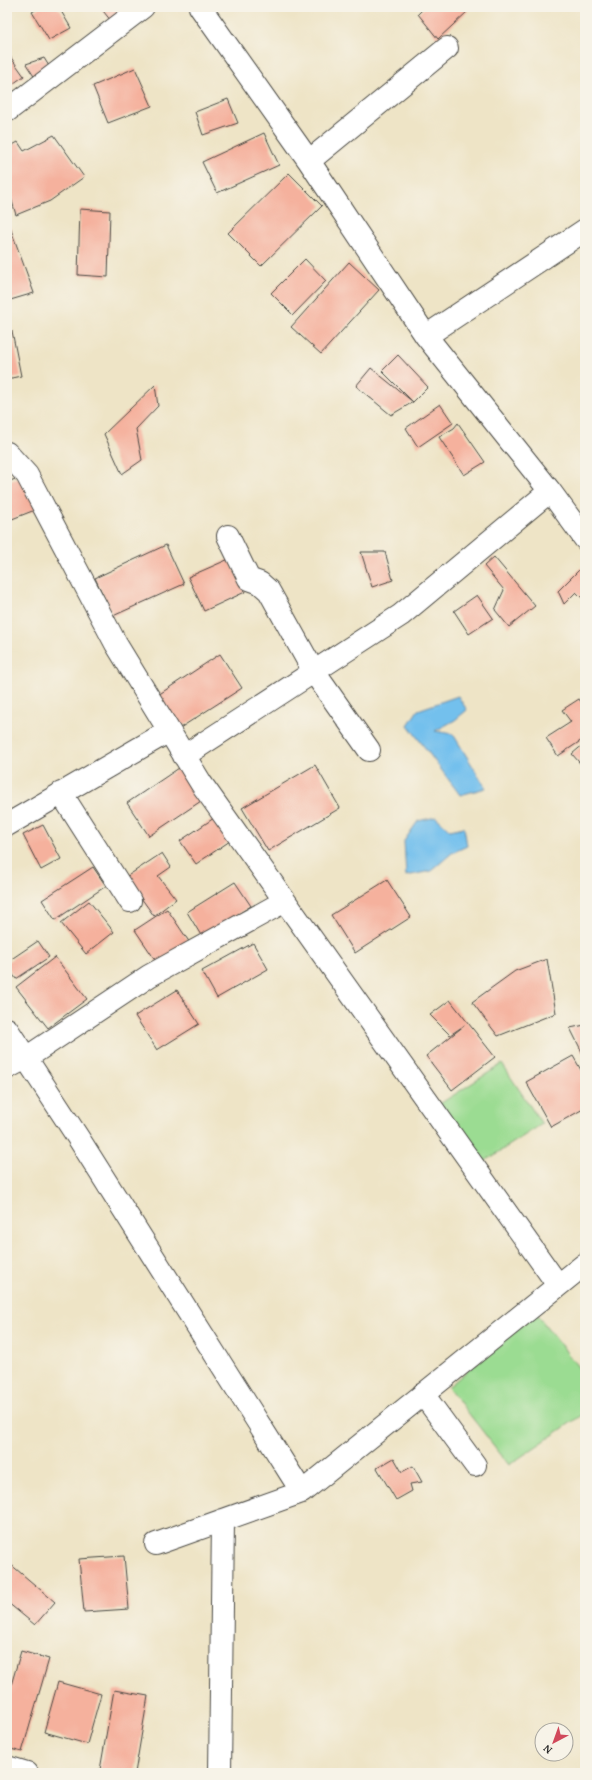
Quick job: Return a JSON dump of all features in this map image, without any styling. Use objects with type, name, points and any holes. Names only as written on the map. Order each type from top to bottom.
[{"type":"street","points":[[7,112],[143,7]]},
{"type":"street","points":[[200,7],[309,161],[426,336],[550,491],[585,539]]},
{"type":"street","points":[[309,161],[447,48]]},
{"type":"street","points":[[426,336],[585,230]]},
{"type":"street","points":[[7,454],[27,475],[116,644],[201,783],[558,1285]]},
{"type":"street","points":[[184,756],[402,615],[550,491]]},
{"type":"street","points":[[228,536],[249,579],[260,583],[269,591],[314,672],[369,750]]},
{"type":"street","points":[[7,824],[169,731]]},
{"type":"street","points":[[61,793],[130,901]]},
{"type":"street","points":[[7,1068],[26,1058],[150,976],[284,901]]},
{"type":"street","points":[[7,1028],[80,1139],[302,1492]]},
{"type":"street","points":[[156,1544],[302,1492],[585,1264]]},
{"type":"street","points":[[423,1394],[475,1465]]},
{"type":"street","points":[[220,1773],[223,1520]]},
{"type":"street","points":[[7,1767],[27,1773]]},
{"type":"green space","points":[[502,1064],[542,1124],[482,1163],[438,1105]]},
{"type":"green space","points":[[536,1313],[585,1376],[585,1413],[509,1465],[448,1387]]},
{"type":"water","points":[[458,696],[467,710],[455,720],[435,731],[453,734],[486,788],[460,795],[408,725],[418,710]]},
{"type":"water","points":[[436,817],[450,830],[464,827],[467,846],[452,853],[431,871],[406,876],[404,841],[418,821]]},
{"type":"building","points":[[40,7],[57,7],[71,28],[49,40],[32,12]]},
{"type":"building","points":[[100,7],[128,7],[111,21]]},
{"type":"building","points":[[425,7],[464,7],[468,11],[438,39],[418,14]]},
{"type":"building","points":[[7,52],[24,76],[7,88]]},
{"type":"building","points":[[44,58],[52,71],[37,81],[26,64]]},
{"type":"building","points":[[135,68],[152,106],[108,123],[93,86]]},
{"type":"building","points":[[228,99],[238,123],[203,135],[195,112]]},
{"type":"building","points":[[264,133],[279,165],[217,193],[202,162]]},
{"type":"building","points":[[54,135],[84,177],[50,201],[16,215],[7,184],[7,148],[18,142],[24,151]]},
{"type":"building","points":[[289,173],[322,206],[261,266],[228,233]]},
{"type":"building","points":[[80,209],[110,211],[108,277],[78,275]]},
{"type":"building","points":[[7,219],[34,293],[7,301]]},
{"type":"building","points":[[305,259],[326,281],[293,315],[271,293]]},
{"type":"building","points":[[349,262],[379,290],[321,354],[291,327]]},
{"type":"building","points":[[12,331],[21,376],[7,379],[7,334]]},
{"type":"building","points":[[398,355],[428,387],[413,402],[382,371]]},
{"type":"building","points":[[371,368],[413,402],[391,415],[356,386]]},
{"type":"building","points":[[155,385],[158,406],[136,429],[142,460],[122,474],[104,434]]},
{"type":"building","points":[[440,404],[453,423],[418,447],[406,428]]},
{"type":"building","points":[[458,423],[485,462],[464,475],[439,437],[454,428]]},
{"type":"building","points":[[27,475],[40,508],[7,521],[7,482]]},
{"type":"building","points":[[166,545],[184,584],[113,616],[95,578]]},
{"type":"building","points":[[361,552],[385,552],[393,580],[372,587]]},
{"type":"building","points":[[494,557],[535,606],[509,627],[495,610],[504,590],[484,566]]},
{"type":"building","points":[[229,559],[245,592],[204,611],[188,577]]},
{"type":"building","points":[[582,567],[585,570],[585,601],[576,592],[564,604],[558,591]]},
{"type":"building","points":[[477,595],[493,618],[469,634],[454,611]]},
{"type":"building","points":[[220,654],[242,688],[180,728],[158,695]]},
{"type":"building","points":[[579,699],[585,708],[585,738],[558,756],[546,738],[571,722],[562,710]]},
{"type":"building","points":[[585,743],[585,769],[572,754]]},
{"type":"building","points":[[315,765],[340,808],[268,851],[242,808]]},
{"type":"building","points":[[182,766],[204,799],[149,836],[127,803]]},
{"type":"building","points":[[214,818],[230,841],[196,864],[180,841]]},
{"type":"building","points":[[43,825],[61,859],[41,870],[23,835]]},
{"type":"building","points":[[162,853],[171,867],[158,876],[176,899],[154,916],[126,877]]},
{"type":"building","points":[[93,867],[106,886],[55,920],[42,900]]},
{"type":"building","points":[[387,880],[411,917],[355,953],[331,915]]},
{"type":"building","points":[[235,882],[251,906],[202,937],[187,912]]},
{"type":"building","points":[[89,901],[114,932],[86,954],[61,923]]},
{"type":"building","points":[[167,909],[190,943],[158,964],[135,930]]},
{"type":"building","points":[[38,941],[49,957],[16,979],[7,966],[7,962]]},
{"type":"building","points":[[253,943],[268,969],[217,998],[202,971]]},
{"type":"building","points":[[55,957],[87,999],[48,1028],[16,987]]},
{"type":"building","points":[[547,959],[556,1013],[498,1036],[472,1002],[515,971]]},
{"type":"building","points":[[177,990],[199,1024],[157,1050],[135,1016]]},
{"type":"building","points":[[450,1000],[495,1057],[452,1090],[426,1056],[465,1025],[450,1035],[430,1015]]},
{"type":"building","points":[[585,1025],[585,1054],[583,1054],[570,1028]]},
{"type":"building","points":[[573,1056],[585,1077],[585,1108],[551,1127],[526,1082]]},
{"type":"building","points":[[394,1458],[402,1472],[413,1466],[422,1482],[410,1484],[412,1491],[396,1500],[377,1468]]},
{"type":"building","points":[[124,1556],[129,1609],[84,1612],[79,1559]]},
{"type":"building","points":[[9,1563],[55,1602],[35,1625],[7,1602],[7,1566]]},
{"type":"building","points":[[21,1651],[49,1659],[22,1752],[7,1748],[7,1699]]},
{"type":"building","points":[[58,1682],[101,1694],[87,1744],[44,1732]]},
{"type":"building","points":[[114,1690],[148,1696],[135,1773],[114,1773],[100,1770]]}]
